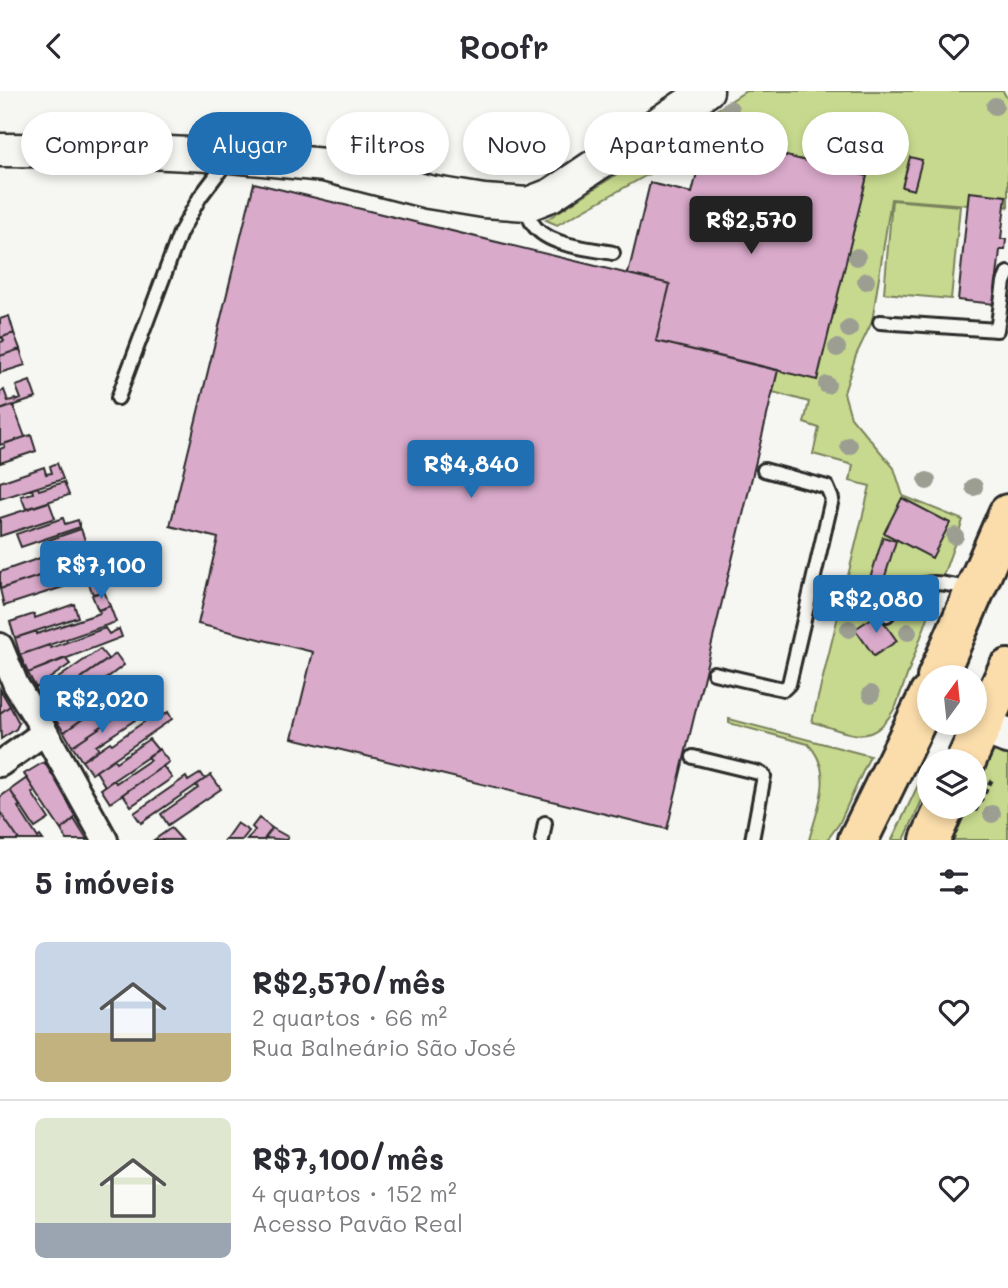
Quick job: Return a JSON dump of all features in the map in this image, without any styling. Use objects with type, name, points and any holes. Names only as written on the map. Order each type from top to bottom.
[{"type":"main road","points":[[942,665],[1008,514]]},
{"type":"main road","points":[[984,749],[988,728],[1008,669]]},
{"type":"main road","points":[[864,832],[917,726]]},
{"type":"main road","points":[[930,840],[951,819]]},
{"type":"street","points":[[312,164],[429,192],[484,201],[528,204],[551,195],[707,91]]},
{"type":"street","points":[[0,150],[187,154]]},
{"type":"street","points":[[0,646],[16,685],[105,840]]},
{"type":"street","points":[[0,764],[45,732]]},
{"type":"lane","points":[[118,398],[180,233],[216,175]]},
{"type":"lane","points":[[528,204],[530,220],[553,239],[612,253]]},
{"type":"lane","points":[[880,322],[997,330],[1004,282],[1008,273]]},
{"type":"lane","points":[[714,673],[784,689],[789,684],[832,499],[827,487],[764,470]]},
{"type":"lane","points":[[887,615],[906,593],[922,583],[940,582],[975,590]]},
{"type":"lane","points":[[693,757],[765,776],[752,840]]},
{"type":"lane","points":[[542,840],[545,823]]},
{"type":"green space","points":[[746,91],[1003,91],[1008,100],[1008,207],[969,192],[968,205],[891,199],[872,322],[856,355],[844,393],[851,417],[894,468],[903,496],[963,520],[896,706],[878,729],[869,733],[860,735],[812,722],[870,486],[850,481],[853,465],[813,454],[819,428],[804,423],[809,402],[773,392],[778,370],[817,379],[867,176],[863,175],[909,175],[909,112],[802,112],[802,160],[788,157],[788,112],[713,112]]},
{"type":"green space","points":[[616,175],[647,175],[557,225],[546,220]]},
{"type":"green space","points":[[892,200],[960,206],[951,299],[884,293]]},
{"type":"green space","points":[[729,719],[870,756],[839,824],[827,840],[809,840],[820,803],[823,778],[821,766],[808,744],[729,723]]},
{"type":"green space","points":[[990,750],[1008,752],[1008,840],[949,840],[957,819],[987,819],[987,755]]},
{"type":"green space","points":[[917,787],[917,811],[904,840],[892,840]]},
{"type":"building","points":[[788,156],[802,160],[802,175],[867,176],[817,380],[656,341],[670,284],[628,274],[650,183],[692,193],[696,175],[788,175]]},
{"type":"building","points":[[910,157],[922,160],[914,190],[902,187],[905,175],[909,175]]},
{"type":"building","points":[[254,183],[670,284],[656,341],[778,370],[667,829],[292,738],[313,652],[198,624],[218,538],[170,526]]},
{"type":"building","points":[[969,192],[1006,196],[1001,239],[1006,239],[1005,250],[1000,250],[994,304],[958,300]]},
{"type":"building","points":[[9,316],[14,333],[0,338],[0,319]]},
{"type":"building","points":[[14,333],[20,349],[0,356],[0,342],[4,341],[2,337]]},
{"type":"building","points":[[20,349],[25,365],[0,373],[0,356]]},
{"type":"building","points":[[30,381],[36,398],[0,410],[0,392],[4,390],[8,401],[16,401],[21,399],[16,386]]},
{"type":"building","points":[[13,405],[25,437],[0,445],[0,410]]},
{"type":"building","points":[[31,435],[36,451],[0,463],[0,449],[5,447],[4,444]]},
{"type":"building","points":[[57,463],[63,479],[0,499],[0,482],[44,467],[46,474],[52,473],[50,466]]},
{"type":"building","points":[[64,482],[69,495],[26,509],[21,496],[33,493],[32,489],[38,487],[39,490]]},
{"type":"building","points":[[902,498],[950,523],[932,558],[884,533]]},
{"type":"building","points":[[49,502],[55,518],[0,536],[0,518]]},
{"type":"building","points":[[63,518],[65,524],[78,520],[80,527],[21,547],[16,534]]},
{"type":"building","points":[[81,529],[86,543],[48,555],[43,542]]},
{"type":"building","points":[[883,537],[896,541],[876,605],[863,601]]},
{"type":"building","points":[[86,543],[92,558],[67,567],[64,559],[78,555],[74,547]]},
{"type":"building","points":[[54,553],[61,569],[0,589],[0,572]]},
{"type":"building","points":[[92,558],[99,576],[83,581],[76,564]]},
{"type":"building","points":[[63,568],[69,585],[4,606],[0,589]]},
{"type":"building","points":[[99,576],[104,591],[93,594],[87,579]]},
{"type":"building","points":[[104,591],[110,606],[98,610],[92,595]]},
{"type":"building","points":[[74,604],[78,617],[15,638],[10,622],[34,614],[35,618]]},
{"type":"building","points":[[110,606],[116,622],[20,655],[15,638],[37,631],[37,634],[100,613],[99,610]]},
{"type":"building","points":[[878,614],[897,641],[874,656],[855,629]]},
{"type":"building","points":[[105,628],[109,634],[119,629],[122,637],[28,673],[20,655],[49,645],[51,648]]},
{"type":"building","points":[[100,649],[108,659],[45,703],[38,692]]},
{"type":"building","points":[[116,654],[124,665],[54,718],[45,703]]},
{"type":"building","points":[[65,658],[70,664],[36,688],[28,673]]},
{"type":"building","points":[[116,679],[124,690],[64,732],[55,719]]},
{"type":"building","points":[[140,679],[150,694],[72,746],[64,732]]},
{"type":"building","points":[[0,689],[10,706],[0,713]]},
{"type":"building","points":[[10,706],[19,723],[16,729],[1,739],[0,713]]},
{"type":"building","points":[[128,709],[135,720],[96,746],[99,749],[82,761],[72,746]]},
{"type":"building","points":[[168,712],[172,719],[92,774],[82,761],[151,717],[154,721]]},
{"type":"building","points":[[149,739],[158,750],[105,786],[96,771],[114,759],[116,762]]},
{"type":"building","points":[[159,749],[169,762],[110,803],[101,789],[114,780],[116,783],[150,760],[147,757]]},
{"type":"building","points":[[44,762],[78,815],[61,830],[24,774]]},
{"type":"building","points":[[163,766],[172,778],[131,806],[123,794]]},
{"type":"building","points":[[201,773],[205,779],[141,823],[134,813],[186,777],[188,781]]},
{"type":"building","points":[[211,775],[221,789],[168,825],[161,814],[198,788],[196,785]]},
{"type":"building","points":[[27,778],[35,791],[32,793],[49,819],[35,828],[10,790]]},
{"type":"building","points":[[10,790],[38,838],[40,836],[43,840],[19,840],[0,812],[0,797]]},
{"type":"building","points":[[0,812],[19,840],[0,840]]},
{"type":"building","points":[[259,818],[272,828],[264,840],[247,840],[255,830],[252,827]]},
{"type":"building","points":[[74,819],[87,840],[67,840],[61,830]]},
{"type":"building","points":[[237,823],[249,831],[242,840],[225,840]]},
{"type":"building","points":[[171,828],[182,840],[154,840]]},
{"type":"building","points":[[272,828],[288,837],[286,840],[265,838]]}]
